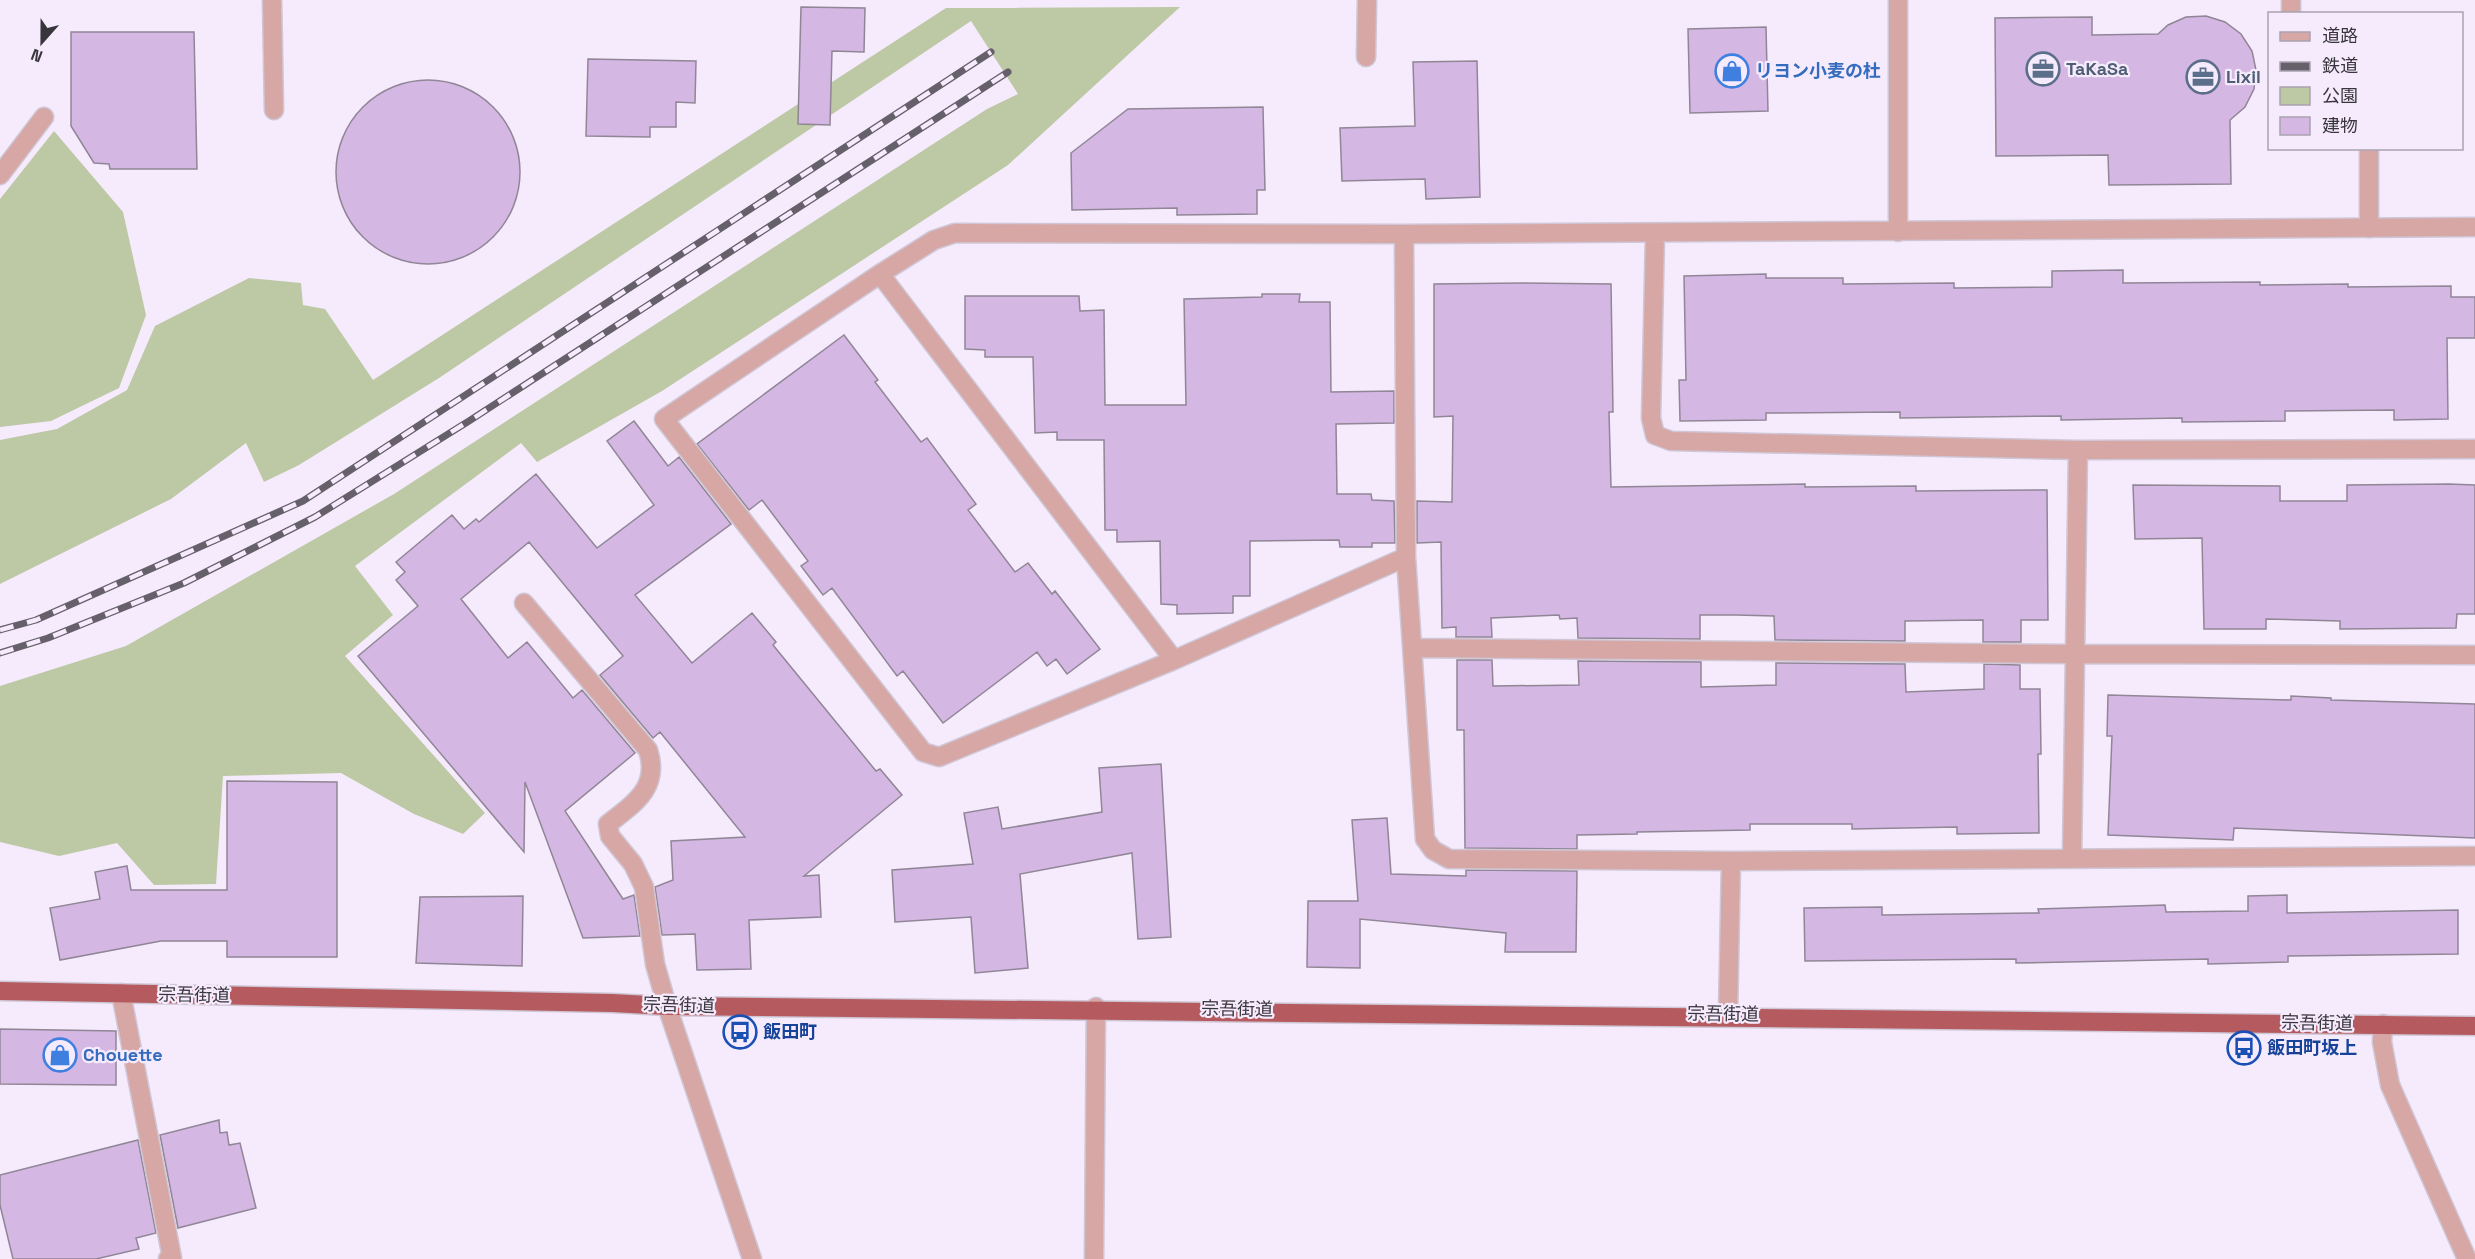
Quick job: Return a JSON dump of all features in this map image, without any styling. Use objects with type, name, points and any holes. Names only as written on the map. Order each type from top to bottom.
[{"type":"highway","name":"宗吾街道","points":[[0,991],[612,1002],[667,1006],[1096,1007],[2475,1026]]},
{"type":"street","points":[[272,0],[274,110]]},
{"type":"street","points":[[1366,57],[1367,0]]},
{"type":"street","points":[[1898,0],[1898,231]]},
{"type":"street","points":[[0,175],[44,117]]},
{"type":"street","points":[[2369,150],[2369,228]]},
{"type":"street","points":[[1406,557],[1174,660],[939,757],[923,752],[664,418],[880,274],[934,240],[954,233],[1404,234],[2475,227]]},
{"type":"street","points":[[1655,233],[1651,418],[1655,435],[1671,441],[2078,450],[2475,449]]},
{"type":"street","points":[[1404,234],[1406,557],[1425,839],[1433,850],[1449,859],[1731,861],[2475,856]]},
{"type":"street","points":[[880,274],[1174,660]]},
{"type":"street","points":[[2072,858],[2073,654],[2078,450]]},
{"type":"street","points":[[524,603],[648,750],[653,766],[650,782],[638,799],[608,824],[610,836],[633,864],[644,887],[655,963],[667,1006],[752,1259]]},
{"type":"street","points":[[1413,648],[2475,655]]},
{"type":"street","points":[[1728,1014],[1731,861]]},
{"type":"street","points":[[121,993],[172,1258],[168,1259]]},
{"type":"street","points":[[1094,1259],[1096,1007]]},
{"type":"street","points":[[2383,1024],[2382,1042],[2390,1085],[2468,1259]]},
{"type":"green space","points":[[1180,7],[1008,165],[662,391],[537,462],[521,443],[355,566],[393,615],[345,656],[485,813],[463,834],[414,814],[341,773],[223,776],[216,884],[154,885],[117,843],[59,856],[0,842],[0,686],[126,646],[394,494],[987,109],[1018,94],[971,21],[439,378],[299,465],[264,482],[246,443],[171,499],[0,584],[0,440],[57,429],[127,390],[155,326],[249,278],[301,283],[303,305],[325,309],[373,380],[946,8]]},
{"type":"green space","points":[[54,131],[123,212],[146,315],[119,388],[51,421],[0,427],[0,199]]},
{"type":"building","points":[[801,7],[865,8],[864,52],[832,51],[830,125],[798,124]]},
{"type":"building","points":[[2206,16],[2225,22],[2241,34],[2252,51],[2256,70],[2254,89],[2245,107],[2230,120],[2231,184],[2109,185],[2108,155],[1996,156],[1995,18],[2092,17],[2092,35],[2158,34],[2168,25],[2186,17]]},
{"type":"building","points":[[1766,27],[1768,111],[1690,113],[1688,29]]},
{"type":"building","points":[[71,32],[194,32],[197,169],[110,169],[109,164],[94,163],[71,126]]},
{"type":"building","points":[[588,59],[696,61],[695,103],[676,102],[676,127],[650,127],[650,137],[586,136]]},
{"type":"building","points":[[1477,61],[1480,197],[1426,199],[1425,179],[1342,181],[1340,128],[1415,126],[1413,62]]},
{"type":"building","points":[[428,80],[463,87],[493,107],[513,137],[520,172],[513,207],[493,237],[463,257],[428,264],[393,257],[363,237],[343,207],[336,172],[343,137],[363,107],[393,87]]},
{"type":"building","points":[[1263,107],[1265,190],[1257,190],[1257,214],[1177,215],[1177,208],[1072,210],[1071,153],[1128,109]]},
{"type":"building","points":[[2123,270],[2123,283],[2260,282],[2260,285],[2348,284],[2348,287],[2451,286],[2451,297],[2475,297],[2475,338],[2447,338],[2448,419],[2394,420],[2394,410],[2285,411],[2285,421],[2182,422],[2182,418],[2061,420],[2061,416],[1900,418],[1900,412],[1766,413],[1766,420],[1680,421],[1679,380],[1686,380],[1684,276],[1766,274],[1766,278],[1843,278],[1843,284],[1954,283],[1954,288],[2052,287],[2052,271]]},
{"type":"building","points":[[1434,284],[1611,284],[1613,412],[1609,412],[1611,487],[1805,484],[1805,487],[1916,486],[1916,491],[2047,490],[2048,620],[2021,620],[2021,642],[1983,642],[1983,620],[1905,621],[1905,641],[1775,640],[1774,616],[1736,615],[1700,615],[1700,639],[1578,638],[1577,618],[1560,619],[1559,615],[1491,618],[1492,637],[1456,637],[1456,627],[1442,628],[1441,542],[1417,543],[1417,501],[1452,502],[1453,416],[1434,417]]},
{"type":"building","points":[[1262,294],[1300,294],[1299,302],[1330,302],[1331,392],[1394,391],[1394,423],[1336,424],[1337,494],[1371,494],[1372,500],[1394,501],[1395,543],[1372,543],[1372,547],[1340,547],[1339,540],[1250,541],[1250,596],[1233,596],[1233,613],[1177,614],[1177,605],[1161,604],[1160,541],[1117,542],[1117,530],[1105,530],[1104,440],[1057,440],[1057,432],[1035,433],[1033,357],[985,357],[985,350],[965,349],[965,296],[1079,296],[1080,311],[1104,310],[1105,405],[1186,405],[1184,299],[1262,297]]},
{"type":"building","points":[[844,335],[878,380],[875,382],[921,442],[927,438],[976,504],[968,510],[1015,572],[1028,563],[1052,594],[1055,591],[1100,649],[1067,674],[1056,659],[1047,666],[1037,652],[943,723],[903,671],[897,676],[832,588],[823,595],[801,566],[808,561],[762,500],[749,510],[697,444]]},
{"type":"building","points":[[634,421],[668,466],[679,457],[731,524],[635,595],[692,663],[752,613],[776,642],[773,645],[876,771],[880,769],[902,795],[804,876],[819,875],[821,917],[749,920],[751,969],[697,970],[695,934],[662,935],[655,887],[673,880],[671,841],[745,837],[660,732],[653,738],[600,675],[623,656],[529,542],[461,599],[508,658],[527,642],[573,698],[582,690],[635,753],[565,811],[623,899],[634,895],[640,936],[583,938],[525,782],[524,852],[358,656],[418,606],[396,580],[405,572],[396,562],[452,515],[464,529],[476,519],[479,522],[536,474],[597,548],[654,505],[607,441]]},
{"type":"building","points":[[2133,485],[2280,486],[2280,501],[2347,501],[2347,485],[2475,485],[2475,614],[2457,614],[2456,628],[2340,629],[2340,621],[2266,619],[2266,629],[2204,629],[2202,538],[2135,539]]},
{"type":"building","points":[[1457,660],[1492,660],[1493,686],[1579,685],[1578,661],[1701,662],[1701,687],[1776,685],[1776,663],[1905,664],[1906,692],[1984,689],[1984,664],[2020,665],[2020,689],[2040,689],[2039,833],[1957,834],[1957,827],[1852,829],[1852,824],[1750,824],[1750,830],[1577,835],[1577,849],[1465,848],[1464,730],[1457,730]]},
{"type":"building","points":[[2108,695],[2291,700],[2291,696],[2331,698],[2331,700],[2475,704],[2475,838],[2234,828],[2233,840],[2108,835],[2112,736],[2107,736]]},
{"type":"building","points":[[1161,764],[1171,937],[1138,939],[1132,853],[1020,874],[1028,968],[975,973],[971,917],[895,922],[892,870],[973,864],[964,813],[998,807],[1002,829],[1102,812],[1099,768]]},
{"type":"building","points":[[227,781],[337,782],[337,957],[227,957],[227,941],[161,941],[60,960],[50,908],[100,899],[95,872],[127,866],[131,890],[227,890]]},
{"type":"building","points":[[1387,818],[1391,874],[1466,876],[1466,870],[1577,871],[1576,952],[1505,952],[1506,933],[1360,919],[1360,968],[1307,967],[1308,901],[1358,901],[1352,820]]},
{"type":"building","points":[[2287,895],[2287,913],[2458,910],[2458,954],[2288,956],[2288,962],[2208,964],[2208,959],[2016,963],[2016,959],[1805,961],[1804,908],[1882,907],[1882,915],[2039,913],[2038,909],[2165,905],[2166,912],[2248,911],[2248,896]]},
{"type":"building","points":[[523,896],[522,966],[416,963],[420,897]]},
{"type":"building","points":[[0,1029],[116,1031],[116,1085],[0,1084]]},
{"type":"building","points":[[219,1120],[220,1133],[227,1132],[229,1145],[240,1143],[256,1208],[178,1228],[160,1135]]},
{"type":"building","points":[[138,1140],[156,1233],[136,1238],[139,1249],[96,1259],[13,1259],[0,1205],[0,1175]]},
{"type":"railway","points":[[0,630],[36,620],[303,501],[991,52]]},
{"type":"railway","points":[[0,653],[48,638],[184,583],[315,517],[469,421],[1008,72]]},
{"type":"place","name":"TaKaSa","points":[[2043,69]]},
{"type":"place","name":"リヨン小麦の杜","points":[[1732,71]]},
{"type":"place","name":"Lixil","points":[[2203,77]]},
{"type":"place","name":"飯田町","points":[[740,1032]]},
{"type":"place","name":"飯田町坂上","points":[[2244,1048]]},
{"type":"place","name":"Chouette","points":[[60,1055]]}]
